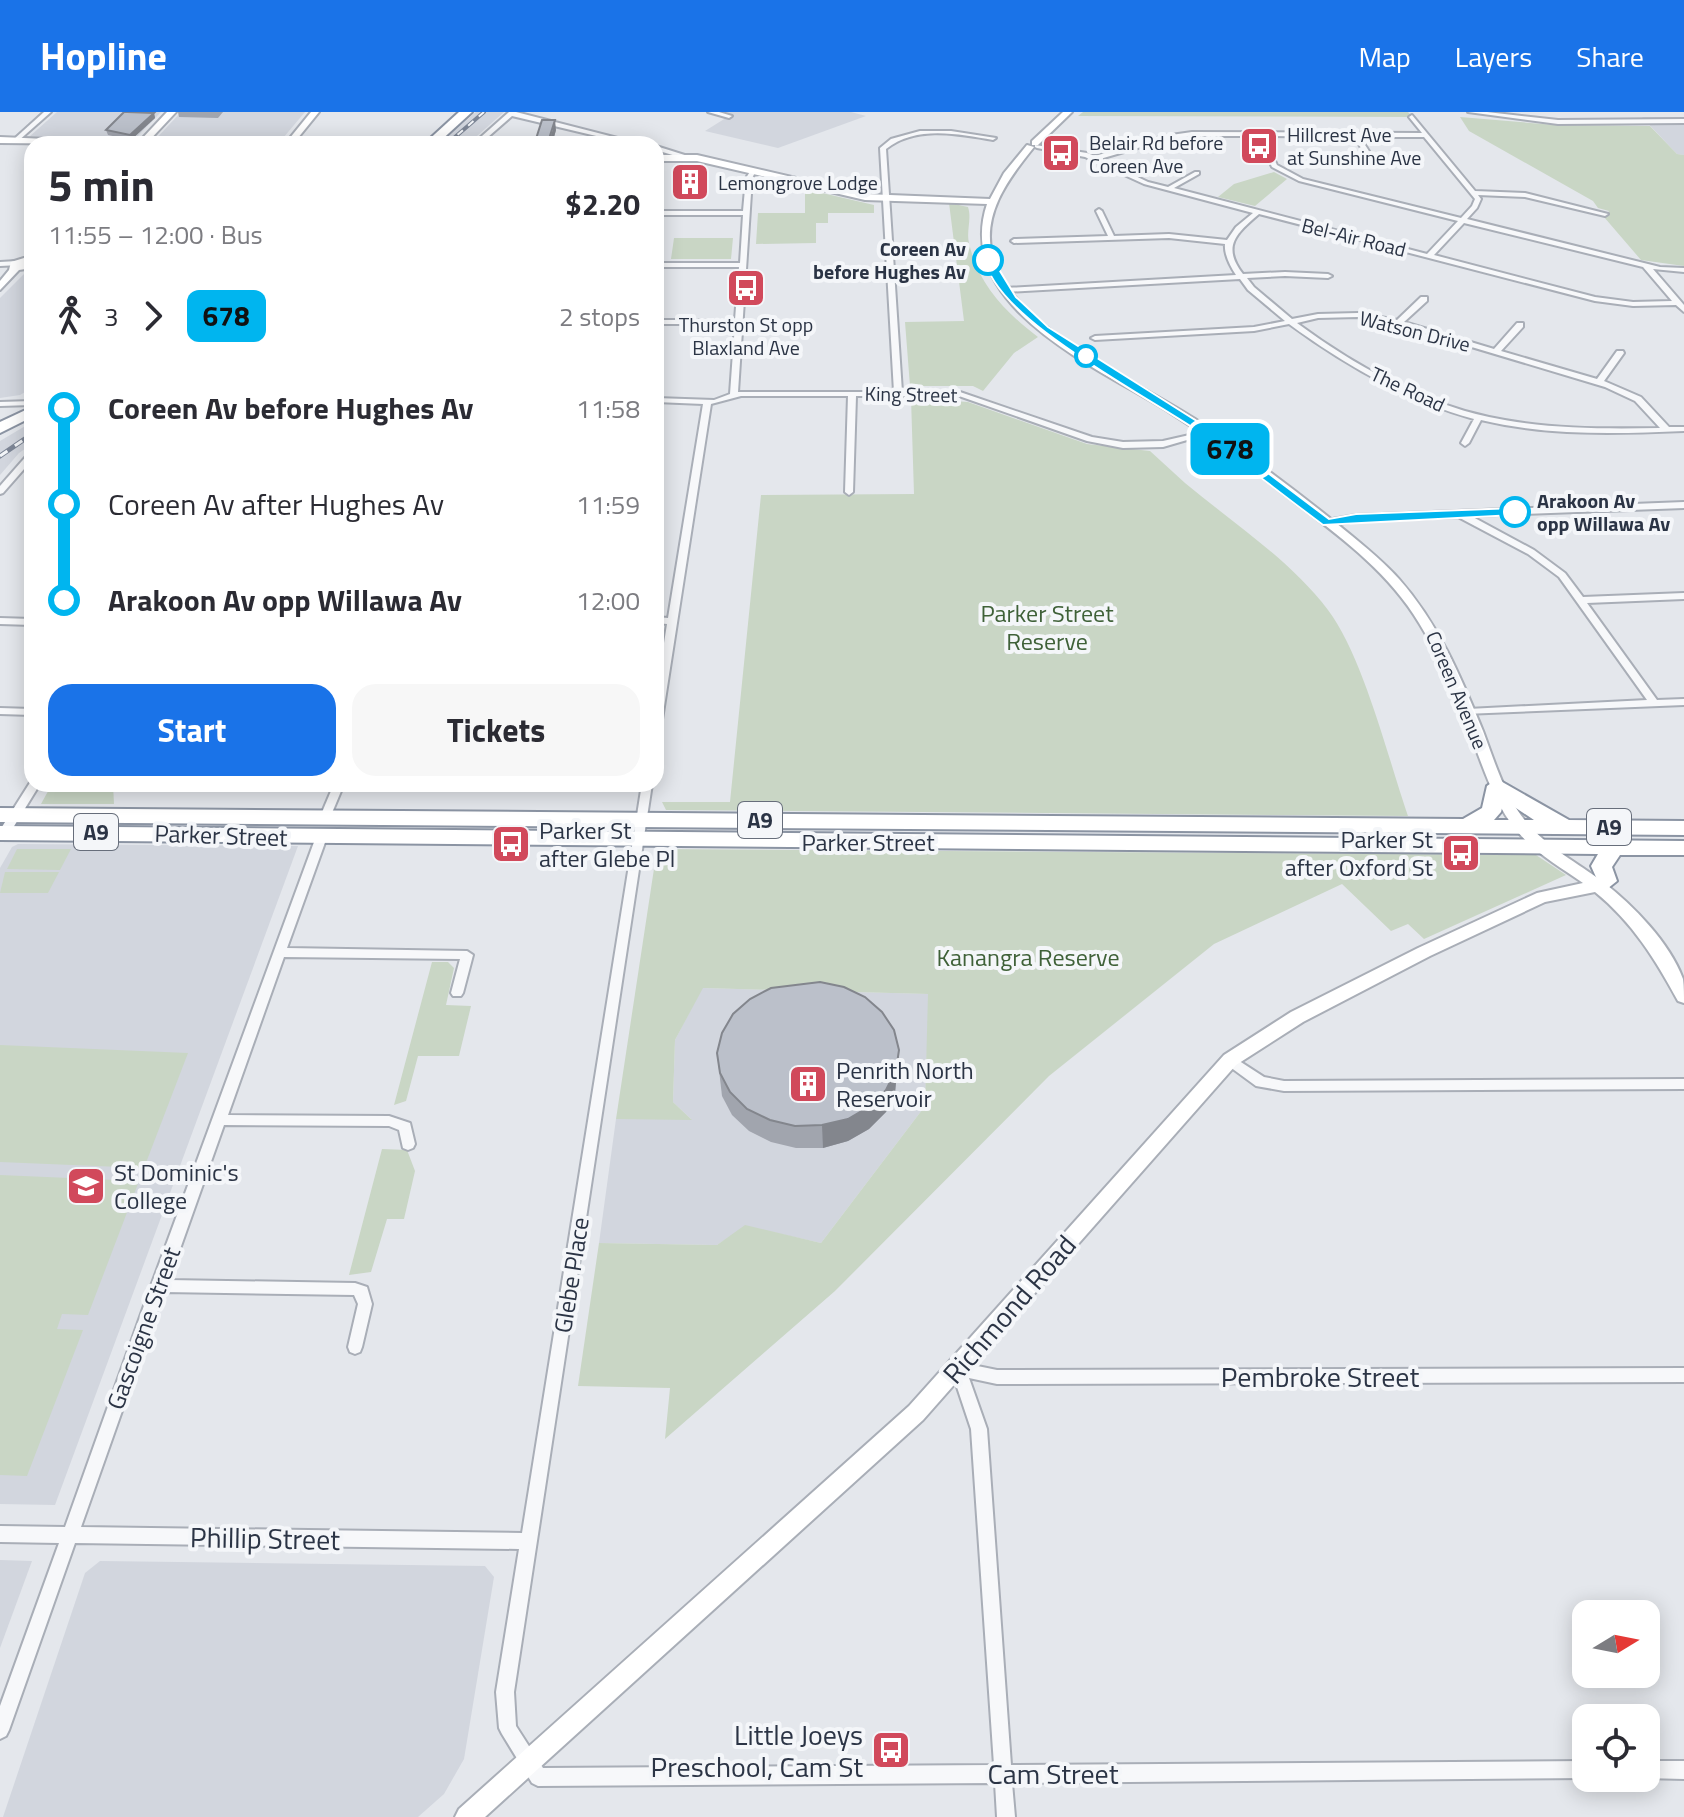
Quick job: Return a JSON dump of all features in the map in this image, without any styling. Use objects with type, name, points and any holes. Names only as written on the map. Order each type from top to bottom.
[{"type":"highway","points":[[439,136],[466,112]]},
{"type":"highway","points":[[0,428],[24,415]]},
{"type":"highway","points":[[1465,826],[1491,813],[1497,786],[1536,813],[1576,827]]},
{"type":"highway","name":"Parker Street","points":[[4,827],[323,827],[642,818],[1527,826]]},
{"type":"highway","name":"A9","points":[[1527,826],[1684,828]]},
{"type":"highway","name":"Parker Street","points":[[323,827],[638,840],[1553,848]]},
{"type":"highway","points":[[1602,883],[1601,866],[1615,847]]},
{"type":"highway","name":"A9","points":[[1553,848],[1684,848]]},
{"type":"street","points":[[15,141],[48,112]]},
{"type":"street","points":[[149,136],[172,112]]},
{"type":"street","points":[[296,136],[315,112]]},
{"type":"street","points":[[711,112],[729,116]]},
{"type":"street","name":"Coreen Avenue","points":[[1068,112],[1034,145],[993,202],[986,220],[986,252],[1005,290],[1045,329],[1207,433],[1377,563],[1414,603],[1439,641],[1497,786],[1527,826],[1602,883],[1654,938],[1684,997]]},
{"type":"street","points":[[1471,112],[1558,122],[1684,121]]},
{"type":"street","points":[[485,136],[512,113],[605,136]]},
{"type":"street","points":[[1412,117],[1423,135],[1475,193],[1477,204],[1429,256]]},
{"type":"street","points":[[898,393],[882,151],[890,141],[922,134],[993,138]]},
{"type":"street","points":[[1259,134],[1274,166],[1293,177],[1645,265],[1684,270]]},
{"type":"street","points":[[1356,135],[1369,156]]},
{"type":"street","points":[[1095,158],[1176,136],[1423,135]]},
{"type":"street","points":[[0,140],[24,141]]},
{"type":"street","name":"Bel-Air Road","points":[[1034,145],[1095,158],[1142,182],[1595,299],[1677,303]]},
{"type":"street","points":[[664,153],[855,195],[993,202]]},
{"type":"street","points":[[734,395],[747,213],[753,171]]},
{"type":"street","points":[[1168,189],[1197,173]]},
{"type":"street","points":[[1475,193],[1525,195],[1605,214]]},
{"type":"street","points":[[965,199],[986,220]]},
{"type":"street","points":[[1099,211],[1112,238]]},
{"type":"street","points":[[1014,241],[1178,236],[1229,242],[1258,212]]},
{"type":"street","points":[[664,213],[747,213]]},
{"type":"street","name":"The Road","points":[[1229,242],[1230,259],[1243,278],[1290,322],[1401,389],[1479,417],[1574,432],[1684,429]]},
{"type":"street","points":[[0,265],[24,265]]},
{"type":"street","points":[[0,287],[24,265]]},
{"type":"street","points":[[664,265],[743,265]]},
{"type":"street","points":[[1645,265],[1684,310]]},
{"type":"street","points":[[1005,290],[1328,276]]},
{"type":"street","points":[[1399,323],[1424,299]]},
{"type":"street","name":"Watson Drive","points":[[1095,338],[1254,329],[1348,315],[1399,323],[1599,382],[1638,399],[1667,430]]},
{"type":"street","points":[[664,322],[739,322]]},
{"type":"street","points":[[1496,351],[1520,325]]},
{"type":"street","points":[[1599,382],[1620,353]]},
{"type":"street","points":[[849,492],[852,393]]},
{"type":"street","name":"King Street","points":[[664,400],[707,402],[734,395],[951,393],[977,398],[1084,437],[1116,444],[1153,445],[1207,433]]},
{"type":"street","points":[[664,674],[707,402]]},
{"type":"street","points":[[0,404],[24,403]]},
{"type":"street","points":[[1465,443],[1479,417]]},
{"type":"street","points":[[0,491],[24,464]]},
{"type":"street","points":[[1327,523],[1356,518],[1684,505]]},
{"type":"street","points":[[1460,514],[1546,562],[1562,575],[1654,703]]},
{"type":"street","points":[[1582,600],[1684,596]]},
{"type":"street","points":[[664,620],[672,621]]},
{"type":"street","points":[[0,621],[24,622]]},
{"type":"street","points":[[1468,712],[1684,702]]},
{"type":"street","points":[[0,711],[24,712]]},
{"type":"street","points":[[4,827],[29,792]]},
{"type":"street","name":"Gascoigne Street","points":[[0,1730],[336,792]]},
{"type":"street","name":"Glebe Place","points":[[528,1762],[508,1728],[504,1699],[646,792]]},
{"type":"street","name":"Richmond Road","points":[[467,1817],[916,1413],[1230,1060],[1297,1017],[1424,952],[1542,897],[1602,883]]},
{"type":"street","points":[[280,952],[467,955],[457,993]]},
{"type":"street","points":[[1230,1060],[1261,1082],[1284,1086],[1684,1084]]},
{"type":"street","points":[[219,1120],[389,1121],[405,1127],[408,1144]]},
{"type":"street","points":[[158,1286],[355,1289],[362,1292],[365,1304],[355,1347]]},
{"type":"street","points":[[958,1369],[979,1429],[1006,1817]]},
{"type":"street","name":"Pembroke Street","points":[[958,1369],[997,1377],[1684,1375]]},
{"type":"street","name":"Phillip Street","points":[[0,1534],[530,1541]]},
{"type":"street","name":"Cam Street","points":[[528,1762],[538,1777],[1572,1770]]},
{"type":"street","points":[[1660,1770],[1684,1770]]},
{"type":"shaded area","points":[[57,112],[161,112],[138,136],[30,136]]},
{"type":"shaded area","points":[[181,112],[305,112],[285,136],[159,136]]},
{"type":"shaded area","points":[[476,112],[504,112],[477,136],[448,136]]},
{"type":"shaded area","points":[[719,112],[851,112],[866,116],[778,148],[705,131],[729,116]]},
{"type":"shaded area","points":[[1642,117],[1684,117],[1684,155],[1677,154]]},
{"type":"shaded area","points":[[24,274],[24,393],[0,398],[0,298]]},
{"type":"shaded area","points":[[24,427],[24,450],[0,475],[0,441]]},
{"type":"shaded area","name":"St Dominic's College","points":[[18,844],[298,846],[55,1505],[0,1504],[0,868],[12,847]]},
{"type":"shaded area","points":[[702,988],[929,994],[925,1106],[821,1243],[746,1226],[717,1245],[599,1243],[616,1119],[691,1119],[673,1102],[675,1040]]},
{"type":"shaded area","points":[[0,1560],[32,1561],[0,1648]]},
{"type":"shaded area","points":[[100,1561],[485,1566],[494,1577],[464,1759],[444,1794],[418,1817],[3,1817],[85,1573]]},
{"type":"green space","points":[[1083,112],[1408,112],[1413,117],[1078,116]]},
{"type":"green space","points":[[1460,117],[1555,125],[1650,126],[1677,154],[1684,155],[1684,266],[1641,260],[1604,217],[1609,211],[1598,208],[1593,201],[1469,131]]},
{"type":"green space","points":[[1274,172],[1287,179],[1255,206],[1218,197],[1234,184]]},
{"type":"green space","points":[[805,189],[874,205],[874,213],[828,213],[828,223],[816,223],[816,243],[756,244],[758,213],[805,213]]},
{"type":"green space","points":[[949,203],[968,207],[969,243],[986,284],[1004,307],[1038,337],[1014,353],[983,391],[973,386],[910,386],[905,322],[964,321]]},
{"type":"green space","points":[[674,238],[733,238],[731,259],[671,259]]},
{"type":"green space","name":"Parker Street Reserve","points":[[911,398],[968,402],[1087,444],[1150,451],[1260,543],[1313,592],[1341,630],[1363,680],[1408,816],[666,810],[662,802],[730,802],[761,495],[914,494]]},
{"type":"green space","points":[[48,792],[113,792],[114,804],[41,804]]},
{"type":"green space","points":[[17,849],[71,849],[60,870],[7,869]]},
{"type":"green space","name":"Kanangra Reserve","points":[[657,849],[1536,855],[1566,875],[1424,939],[1408,924],[1391,931],[1342,884],[1214,944],[1049,1076],[835,1291],[665,1439],[670,1388],[578,1386],[599,1243],[717,1245],[745,1225],[821,1243],[925,1106],[928,994],[703,988],[675,1040],[673,1102],[692,1120],[616,1119]]},
{"type":"green space","points":[[5,872],[59,872],[48,893],[0,893]]},
{"type":"green space","points":[[432,962],[448,962],[454,968],[446,1005],[471,1006],[459,1056],[418,1056],[406,1101],[394,1105]]},
{"type":"green space","points":[[0,1045],[188,1053],[144,1168],[0,1162]]},
{"type":"green space","points":[[382,1149],[407,1150],[415,1171],[404,1219],[387,1219],[371,1272],[349,1275]]},
{"type":"green space","points":[[0,1175],[139,1181],[88,1315],[62,1314],[57,1329],[83,1330],[27,1476],[0,1475]]},
{"type":"building","points":[[124,112],[154,113],[130,135],[106,130]]},
{"type":"building","points":[[542,120],[555,120],[550,136],[537,136]]},
{"type":"building","name":"Penrith North Reservoir","points":[[820,982],[844,987],[865,997],[882,1012],[894,1030],[899,1050],[896,1070],[886,1090],[870,1106],[848,1119],[822,1125],[795,1126],[770,1120],[747,1109],[730,1092],[720,1073],[717,1053],[722,1033],[733,1014],[750,999],[771,988]]},
{"type":"railway","points":[[456,136],[484,112]]},
{"type":"railway","points":[[0,456],[24,440]]},
{"type":"bus line","name":"678","points":[[988,260],[1012,298],[1045,329],[1207,433],[1327,523],[1356,518],[1515,512]]},
{"type":"place","name":"Hillcrest Ave at Sunshine Ave","points":[[1259,146]]},
{"type":"place","name":"Belair Rd before Coreen Ave","points":[[1061,153]]},
{"type":"place","name":"Lemongrove Lodge","points":[[690,182]]},
{"type":"place","name":"Coreen Av before Hughes Av","points":[[988,260]]},
{"type":"place","name":"Thurston St opp Blaxland Ave","points":[[746,288]]},
{"type":"place","name":"Arakoon Av opp Willawa Av","points":[[1515,512]]},
{"type":"place","name":"Parker St after Glebe Pl","points":[[511,844]]},
{"type":"place","name":"Parker St after Oxford St","points":[[1461,853]]},
{"type":"place","name":"Penrith North Reservoir","points":[[808,1084]]},
{"type":"place","name":"St Dominic's College","points":[[86,1186]]},
{"type":"place","name":"Little Joeys Preschool, Cam St","points":[[891,1750]]}]
